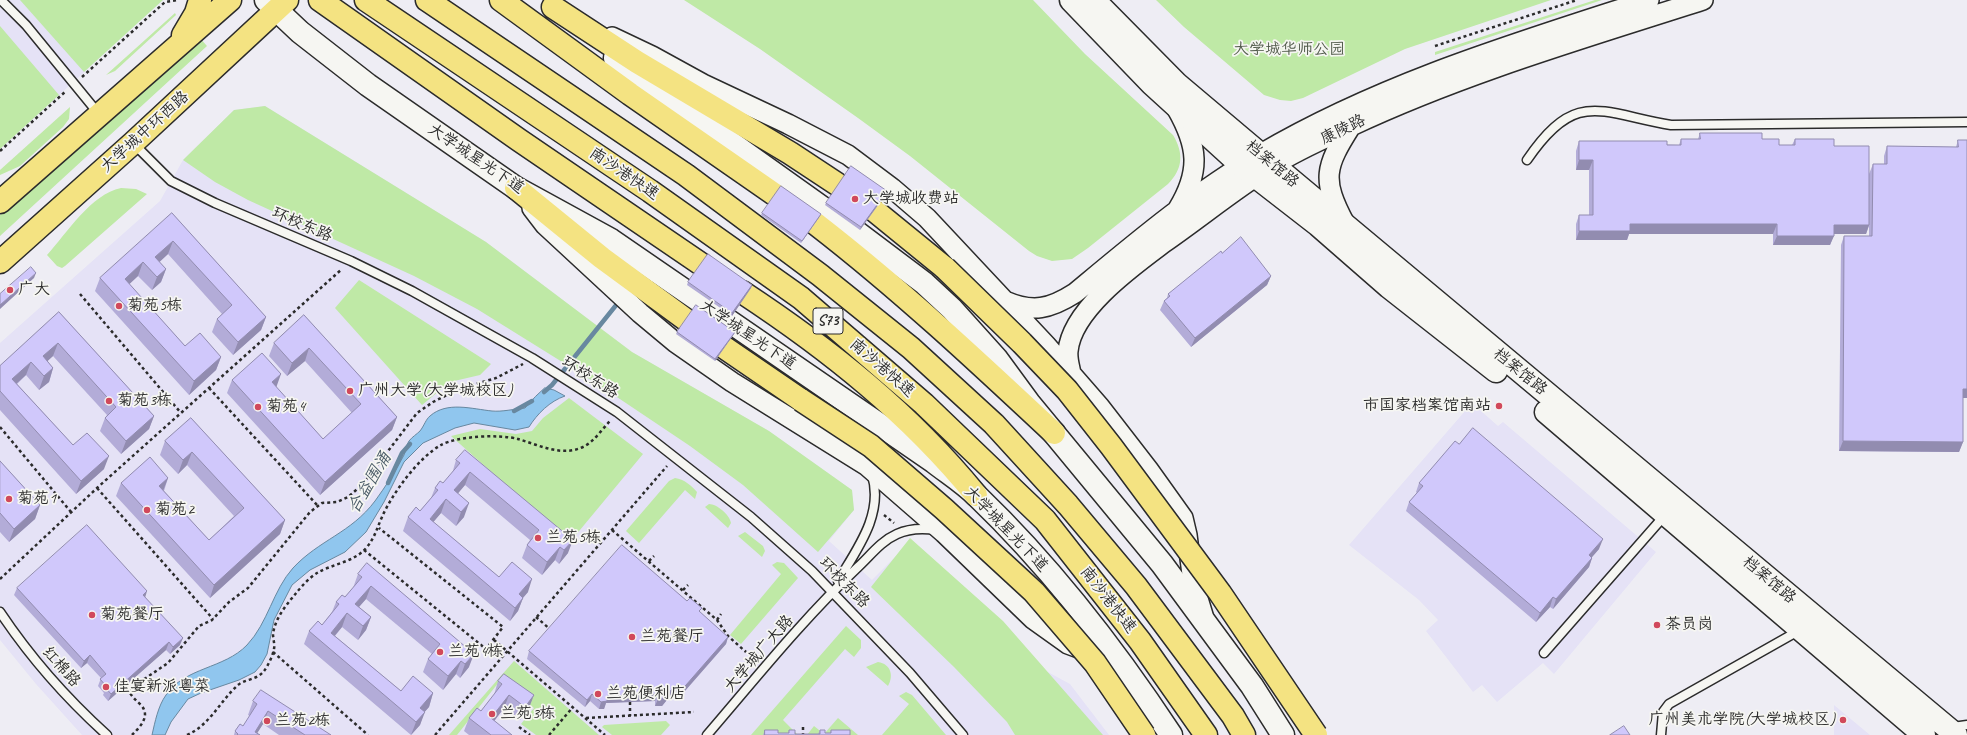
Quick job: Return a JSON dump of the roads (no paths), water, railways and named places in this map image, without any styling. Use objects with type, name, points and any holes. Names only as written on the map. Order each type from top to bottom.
[{"type":"main road","points":[[174,50],[192,22],[200,0]]},
{"type":"main road","points":[[0,202],[230,0]]},
{"type":"main road","points":[[320,0],[568,174],[701,264]]},
{"type":"main road","name":"南沙港快速","points":[[366,0],[650,191],[801,298],[924,404],[1045,520],[1140,641],[1206,735]]},
{"type":"main road","name":"南沙港快速","points":[[426,0],[686,175],[820,275],[911,348],[994,424],[1068,505],[1136,586],[1233,716],[1244,735]]},
{"type":"main road","points":[[501,0],[630,94],[774,194]]},
{"type":"main road","name":"档案馆路","points":[[1071,0],[1120,53],[1174,104],[1258,166],[1346,227],[1503,359],[1600,437],[1951,731]]},
{"type":"main road","name":"档案馆路","points":[[1094,0],[1318,225],[1435,324],[1515,385],[1922,733]]},
{"type":"main road","name":"大学城中环西路","points":[[0,262],[133,143],[277,3]]},
{"type":"main road","name":"大学城星光下道","points":[[277,3],[300,32],[368,84],[516,188],[610,240],[934,462],[976,495],[1062,588],[1118,660],[1171,735]]},
{"type":"main road","points":[[548,3],[637,62],[790,153],[837,184]]},
{"type":"main road","points":[[548,3],[646,82],[859,234],[924,283],[952,309],[996,358],[1054,433],[1162,564],[1252,686],[1283,735]]},
{"type":"main road","points":[[516,188],[602,258],[685,319]]},
{"type":"main road","points":[[875,211],[945,268],[1027,348],[1067,390],[1111,446],[1220,593],[1316,735]]},
{"type":"main road","points":[[816,224],[874,270],[919,309],[1054,433]]},
{"type":"main road","points":[[742,292],[842,363],[877,391],[949,461],[976,495]]},
{"type":"main road","points":[[725,348],[871,446],[944,509],[1034,592],[1095,663],[1144,735]]},
{"type":"street","name":"康陵路","points":[[1071,374],[1067,353],[1070,338],[1076,324],[1108,288],[1258,166],[1326,119],[1416,78],[1510,44],[1649,0]]},
{"type":"street","name":"康陵路","points":[[1004,300],[1027,308],[1051,306],[1062,301],[1075,293],[1176,212],[1258,166],[1432,90],[1476,74],[1703,0]]},
{"type":"street","points":[[548,3],[703,84],[788,124],[848,156],[910,202],[1004,300],[1100,407],[1148,469],[1183,518],[1188,535],[1193,582],[1204,619]]},
{"type":"street","points":[[1174,104],[1192,139],[1194,154],[1191,182],[1187,194],[1176,212]]},
{"type":"street","points":[[1346,227],[1332,200],[1329,171],[1337,148],[1352,126]]},
{"type":"street","points":[[516,188],[545,225],[589,268],[665,335],[732,382],[867,466],[944,533],[1015,603],[1053,635],[1068,644],[1118,660]]},
{"type":"lane","points":[[2,0],[45,47],[100,115]]},
{"type":"lane","points":[[1527,160],[1541,140],[1558,124],[1568,117],[1592,110],[1609,111],[1644,121],[1671,125],[1967,122]]},
{"type":"lane","name":"环校东路","points":[[133,143],[171,182],[215,203],[351,260],[419,294],[532,358],[617,412],[751,517],[832,591],[910,673],[963,735]]},
{"type":"lane","name":"大学城广大路","points":[[832,591],[861,541],[875,506],[875,483],[867,466]]},
{"type":"lane","points":[[1544,653],[1665,514]]},
{"type":"lane","name":"大学城广大路","points":[[707,735],[832,591],[876,549],[896,534],[916,528],[937,530],[944,533]]},
{"type":"lane","name":"红棉路","points":[[0,612],[19,641],[39,666],[107,735]]},
{"type":"lane","points":[[1661,735],[1663,712],[1669,704],[1801,630]]},
{"type":"lane","points":[[1922,733],[1951,731],[1967,725]]},
{"type":"water","points":[[545,388],[554,390],[565,396],[559,398],[544,408],[529,427],[515,430],[474,423],[455,428],[423,443],[404,462],[384,502],[366,532],[345,552],[310,570],[292,585],[274,620],[267,654],[255,672],[239,680],[188,699],[171,722],[165,735],[152,735],[157,714],[166,695],[183,679],[227,659],[238,653],[247,645],[260,627],[280,586],[293,568],[313,550],[345,529],[366,512],[394,473],[404,455],[409,441],[420,431],[430,416],[437,411],[452,407],[496,411],[525,408]]},
{"type":"waterway","name":"合益围涌","points":[[544,392],[552,385],[617,304]]},
{"type":"waterway","name":"合益围涌","points":[[514,411],[532,401]]},
{"type":"waterway","name":"合益围涌","points":[[388,483],[402,453],[410,444]]},
{"type":"place","name":"大学城收费站","points":[[855,199]]},
{"type":"place","name":"广大","points":[[10,290]]},
{"type":"place","name":"菊苑5栋","points":[[119,306]]},
{"type":"place","name":"广州大学(大学城校区)","points":[[350,391]]},
{"type":"place","name":"菊苑3栋","points":[[109,401]]},
{"type":"place","name":"市国家档案馆南站","points":[[1499,406]]},
{"type":"place","name":"菊苑4","points":[[258,407]]},
{"type":"place","name":"菊苑1","points":[[9,499]]},
{"type":"place","name":"菊苑2","points":[[147,510]]},
{"type":"place","name":"兰苑5栋","points":[[538,538]]},
{"type":"place","name":"菊苑餐厅","points":[[92,615]]},
{"type":"place","name":"茶员岗","points":[[1657,625]]},
{"type":"place","name":"兰苑餐厅","points":[[632,637]]},
{"type":"place","name":"兰苑4栋","points":[[440,652]]},
{"type":"place","name":"佳宴新派粤菜","points":[[106,687]]},
{"type":"place","name":"兰苑便利店","points":[[598,694]]},
{"type":"place","name":"兰苑3栋","points":[[492,714]]},
{"type":"place","name":"广州美术学院(大学城校区)","points":[[1843,720]]},
{"type":"place","name":"兰苑2栋","points":[[267,721]]},
{"type":"park label","name":"大学城华师公园","points":[[1289,50]]}]
